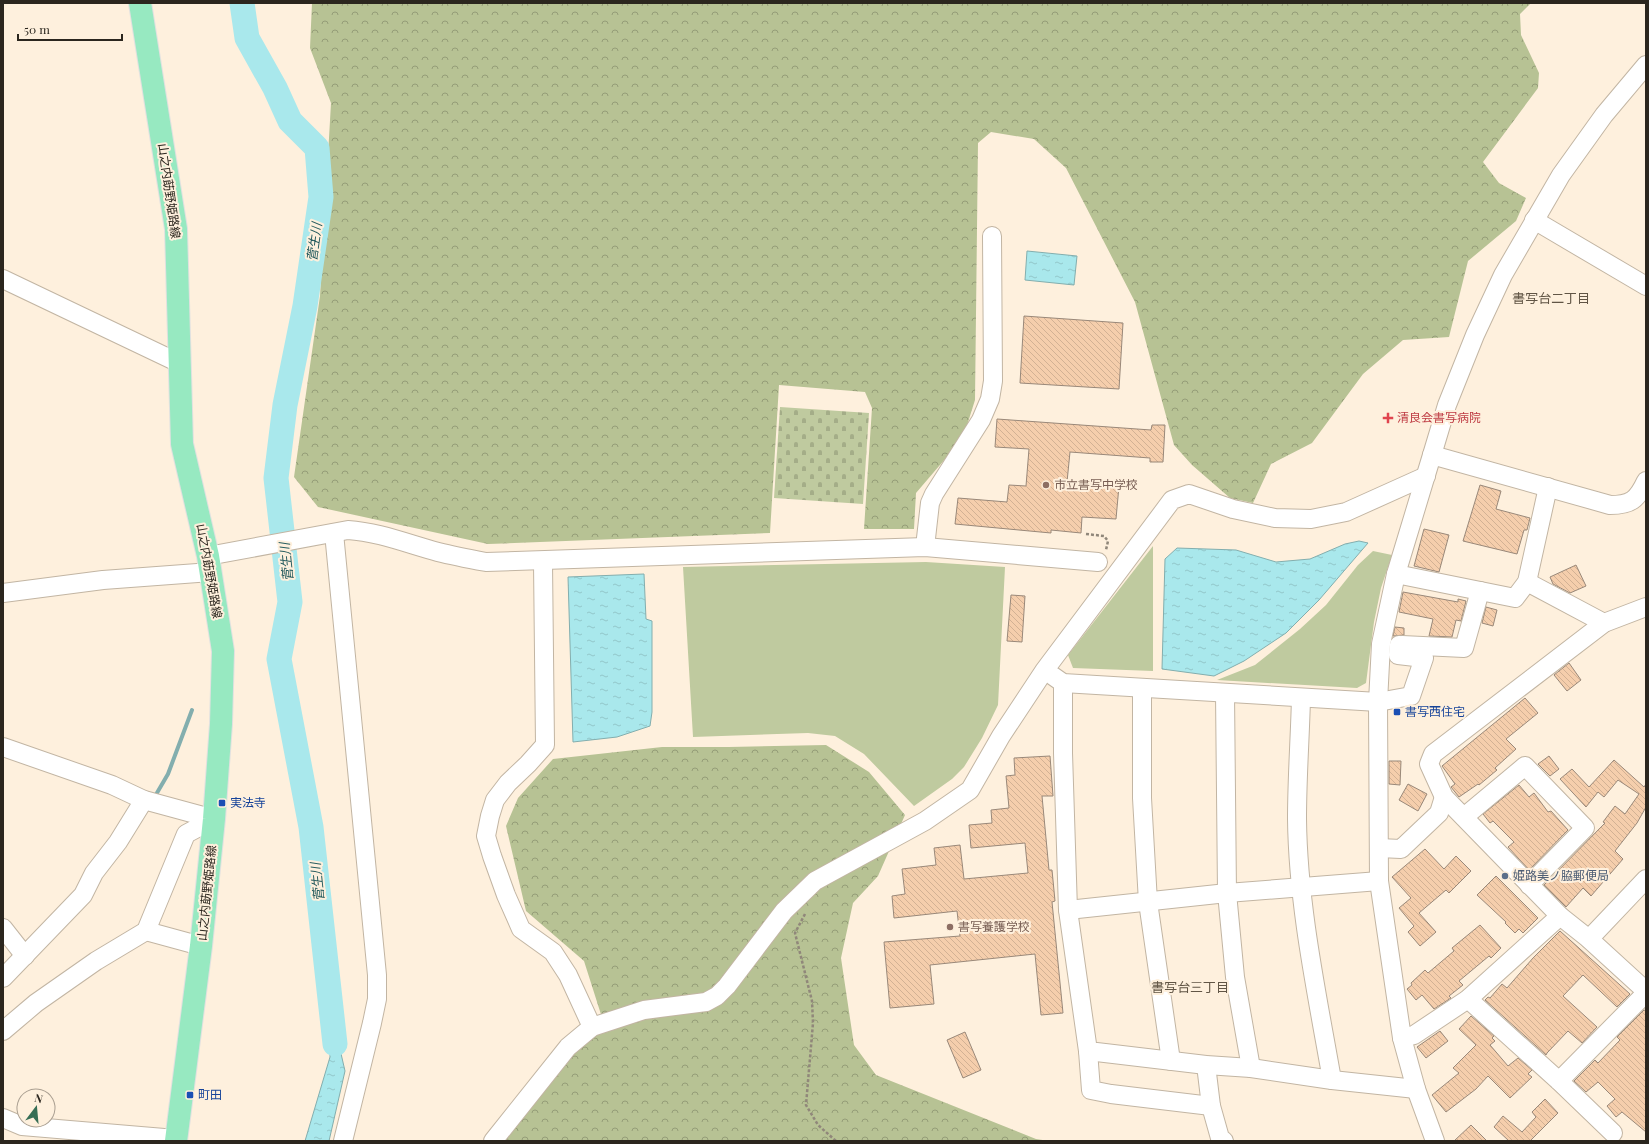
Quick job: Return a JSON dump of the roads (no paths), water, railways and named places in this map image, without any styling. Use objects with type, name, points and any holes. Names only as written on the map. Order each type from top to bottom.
[{"type":"main road","name":"山之内莇野姫路線","points":[[140,3],[176,229],[182,444],[215,561],[223,651],[214,819],[201,946],[176,1140]]},
{"type":"street","points":[[1435,1141],[1416,1089],[1402,1038],[1379,881],[1378,702],[1390,644],[1396,574],[1448,404],[1475,335],[1503,275],[1561,175],[1604,115],[1646,64]]},
{"type":"street","points":[[1534,220],[1646,286]]},
{"type":"street","points":[[925,547],[930,503],[934,494],[981,420],[990,399],[993,381],[992,236]]},
{"type":"street","points":[[3,279],[179,363]]},
{"type":"street","points":[[1432,455],[1548,486],[1610,505],[1623,505],[1635,499],[1646,481]]},
{"type":"street","points":[[493,1141],[568,1047],[592,1027],[644,1010],[706,1002],[718,996],[784,911],[815,881],[925,822],[970,790],[1001,736],[1044,671],[1172,500],[1189,494],[1233,509],[1275,518],[1311,519],[1346,512],[1426,476]]},
{"type":"street","points":[[1396,574],[1515,598],[1527,582],[1548,486]]},
{"type":"street","points":[[3,593],[103,580],[215,561],[348,530],[362,531],[406,542],[437,552],[486,562],[925,547],[1098,562]]},
{"type":"street","points":[[331,533],[377,974],[377,999],[343,1141]]},
{"type":"street","points":[[539,561],[543,563],[545,745],[508,783],[495,800],[486,836],[506,895],[521,929],[553,952],[568,975],[592,1027]]},
{"type":"street","points":[[1527,582],[1604,623]]},
{"type":"street","points":[[1390,644],[1464,648],[1480,591]]},
{"type":"street","points":[[1559,1081],[1646,992],[1589,939],[1560,916],[1444,797],[1429,764],[1433,754],[1604,623],[1646,606]]},
{"type":"street","points":[[1044,671],[1063,683],[1378,702],[1411,696],[1424,658],[1398,654],[1390,644]]},
{"type":"street","points":[[1063,683],[1063,768],[1068,910],[1079,998],[1088,1051],[1091,1090],[1110,1094],[1211,1106]]},
{"type":"street","points":[[1142,688],[1142,798],[1148,902],[1171,1061]]},
{"type":"street","points":[[1226,693],[1228,893],[1234,977],[1251,1068]]},
{"type":"street","points":[[1301,698],[1297,819],[1302,887],[1313,974],[1332,1080]]},
{"type":"street","points":[[3,747],[112,785],[144,800],[214,819]]},
{"type":"street","points":[[1464,817],[1525,766],[1585,828],[1529,885]]},
{"type":"street","points":[[1378,848],[1400,849],[1439,813],[1444,797]]},
{"type":"street","points":[[3,978],[83,895],[94,873],[118,842],[144,800]]},
{"type":"street","points":[[3,1031],[42,999],[96,961],[146,931],[186,834],[214,819]]},
{"type":"street","points":[[1589,939],[1646,879]]},
{"type":"street","points":[[1068,910],[1228,893],[1379,881]]},
{"type":"street","points":[[1402,1038],[1414,1035],[1468,999],[1560,916]]},
{"type":"street","points":[[3,928],[25,956]]},
{"type":"street","points":[[146,931],[201,946]]},
{"type":"street","points":[[1468,999],[1559,1081],[1613,1133]]},
{"type":"street","points":[[1088,1051],[1206,1065],[1251,1068],[1332,1080],[1416,1089]]},
{"type":"street","points":[[1206,1065],[1211,1106],[1220,1138],[1224,1141]]},
{"type":"street","points":[[3,1118],[22,1126],[176,1140]]},
{"type":"water","points":[[1027,251],[1077,256],[1074,285],[1025,280]]},
{"type":"water","points":[[1359,541],[1368,543],[1319,600],[1286,633],[1244,661],[1214,676],[1162,669],[1165,559],[1177,548],[1236,550],[1276,562],[1310,559],[1345,544]]},
{"type":"water","points":[[644,574],[646,619],[652,621],[652,712],[650,726],[617,737],[573,742],[568,577]]},
{"type":"water","points":[[331,1010],[345,1071],[329,1141],[305,1141],[330,1057]]},
{"type":"waterway","name":"菅生川","points":[[242,3],[247,38],[275,88],[290,121],[317,148],[321,197],[305,306],[285,405],[276,478],[290,602],[279,659],[311,827],[335,1044]]},
{"type":"waterway","points":[[154,798],[168,774],[192,710]]},
{"type":"place","name":"清良会書写病院","points":[[1388,418]]},
{"type":"place","name":"市立書写中学校","points":[[1046,485]]},
{"type":"place","name":"書写西住宅","points":[[1397,712]]},
{"type":"place","name":"実法寺","points":[[222,803]]},
{"type":"place","name":"姫路美ノ脇郵便局","points":[[1505,876]]},
{"type":"place","name":"書写養護学校","points":[[950,927]]},
{"type":"place","name":"町田","points":[[190,1095]]},
{"type":"district","name":"書写台二丁目","points":[[1551,298]]},
{"type":"district","name":"書写台三丁目","points":[[1190,987]]}]
